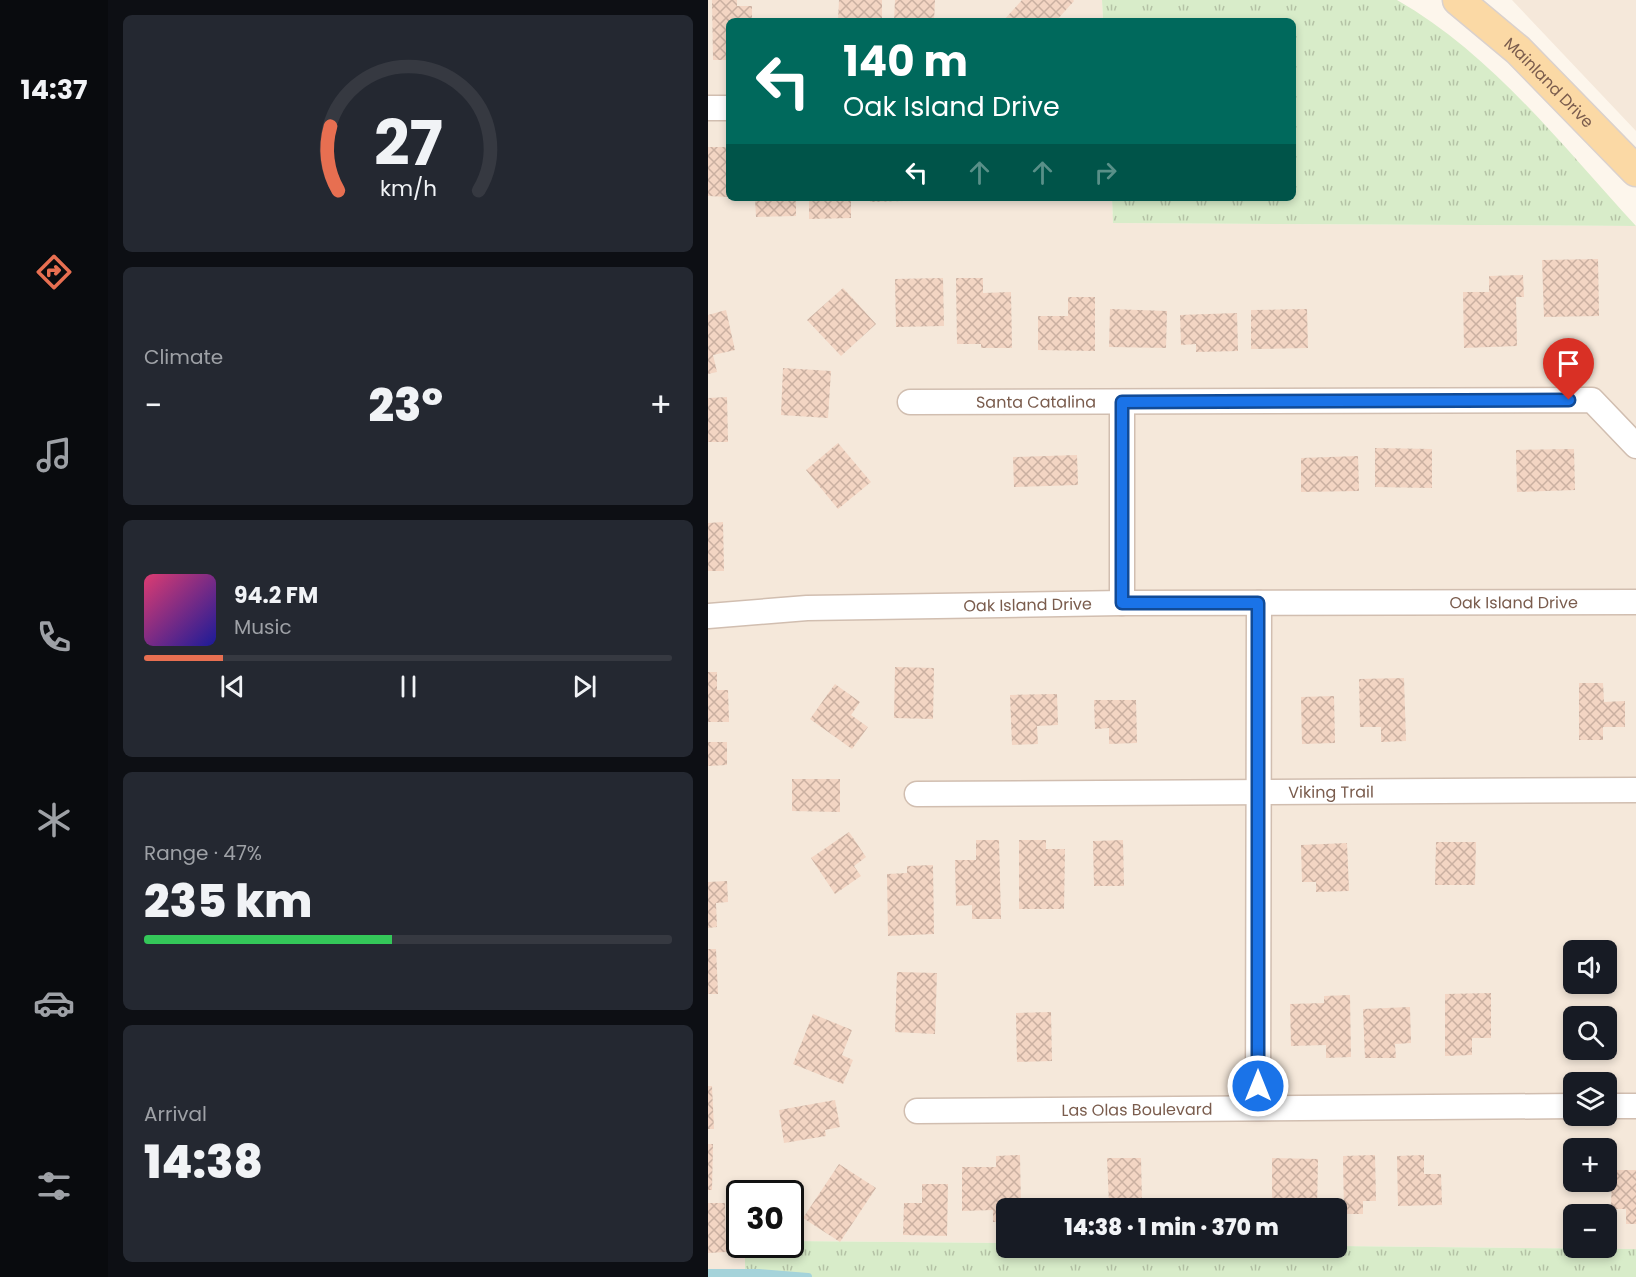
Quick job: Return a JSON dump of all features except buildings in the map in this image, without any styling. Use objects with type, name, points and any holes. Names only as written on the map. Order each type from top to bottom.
[{"type":"main road","name":"Mainland Drive","points":[[1458,0],[1518,51],[1636,171]]},
{"type":"street","points":[[708,108],[726,108]]},
{"type":"street","name":"Santa Catalina","points":[[910,402],[1592,400],[1636,446]]},
{"type":"street","points":[[1122,402],[1122,603]]},
{"type":"street","name":"Oak Island Drive","points":[[708,616],[807,608],[1122,603],[1636,602]]},
{"type":"street","points":[[1258,603],[1258,1108]]},
{"type":"street","name":"Viking Trail","points":[[917,794],[1636,790]]},
{"type":"street","name":"Las Olas Boulevard","points":[[917,1111],[1563,1106]]},
{"type":"street","points":[[1617,1106],[1636,1106]]},
{"type":"shaded area","points":[[708,0],[1102,0],[1103,18],[726,18],[726,201],[1112,201],[1113,223],[1636,226],[1636,1249],[1617,1249],[1617,1204],[1563,1204],[1563,1248],[1347,1246],[1347,1198],[996,1198],[996,1243],[804,1241],[804,1180],[726,1180],[726,1258],[745,1258],[745,1277],[708,1277]]},
{"type":"shaded area","points":[[1512,0],[1636,0],[1636,131]]},
{"type":"green space","points":[[1102,0],[1397,0],[1432,22],[1495,75],[1525,104],[1636,226],[1113,223],[1112,201],[1296,201],[1296,18],[1103,18]]},
{"type":"green space","points":[[804,1241],[996,1243],[996,1258],[1347,1258],[1347,1246],[1563,1248],[1563,1258],[1617,1258],[1617,1249],[1636,1249],[1636,1277],[745,1277],[745,1258],[804,1258]]},
{"type":"waterway","points":[[708,1273],[759,1273],[808,1277]]},
{"type":"route","points":[[1258,1086],[1258,603],[1122,603],[1122,402],[1569,400]]}]
